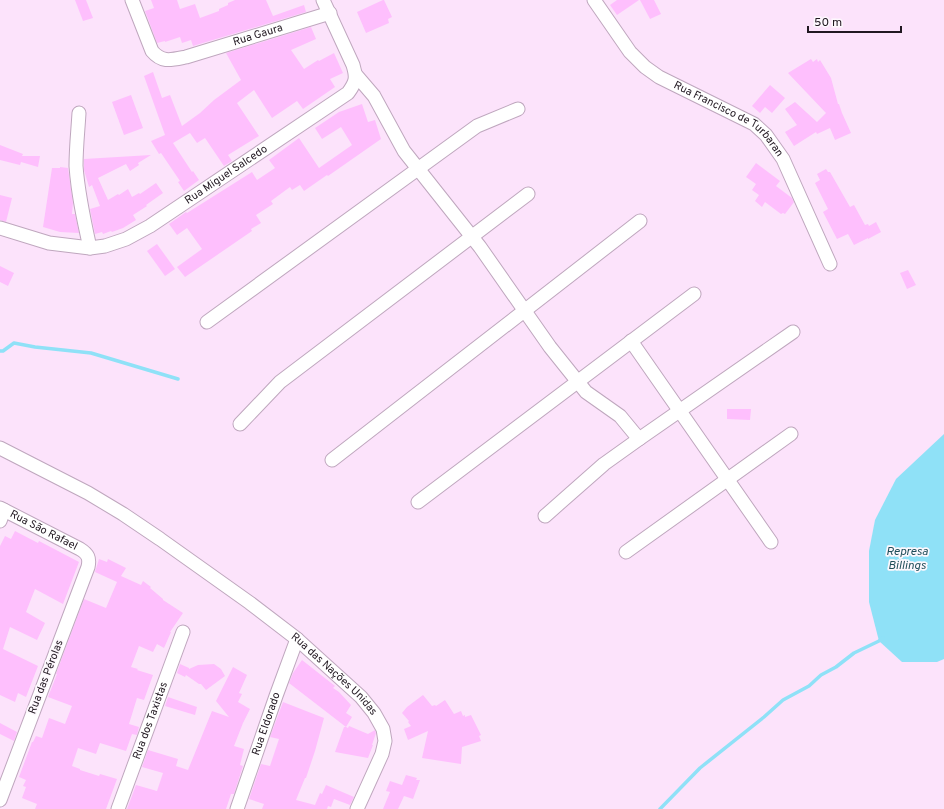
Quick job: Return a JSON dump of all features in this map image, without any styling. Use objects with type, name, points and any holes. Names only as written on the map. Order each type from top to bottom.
[{"type":"street","name":"Rua Gaura","points":[[132,0],[152,51],[156,56],[163,60],[186,57],[330,13]]},
{"type":"street","points":[[323,0],[353,65],[356,76],[374,96],[404,151],[472,236],[550,347],[577,382],[586,392],[620,416],[639,439]]},
{"type":"street","name":"Rua Francisco de Turbaran","points":[[594,0],[630,52],[645,67],[659,77],[754,124],[766,135],[783,159],[830,264]]},
{"type":"street","name":"Rua Miguel Salcedo","points":[[0,228],[49,243],[90,248],[106,246],[126,240],[150,226],[348,92],[354,84],[356,76]]},
{"type":"street","points":[[207,322],[477,126],[518,109]]},
{"type":"street","points":[[79,113],[76,165],[82,213],[90,248]]},
{"type":"street","points":[[240,424],[280,382],[528,194]]},
{"type":"street","points":[[332,460],[640,221]]},
{"type":"street","points":[[418,502],[694,294]]},
{"type":"street","points":[[545,516],[604,464],[793,332]]},
{"type":"street","points":[[631,341],[771,542]]},
{"type":"street","points":[[626,552],[791,434]]},
{"type":"street","name":"Rua das Nações Unidas","points":[[0,448],[88,493],[124,514],[209,574],[298,640],[361,697],[374,713],[383,729],[385,741],[382,754],[357,809]]},
{"type":"street","name":"Rua São Rafael","points":[[1,513],[80,549],[87,554]]},
{"type":"street","name":"Rua das Pérolas","points":[[0,800],[88,567],[89,557],[87,554]]},
{"type":"street","name":"Rua dos Taxistas","points":[[118,809],[183,632]]},
{"type":"street","name":"Rua Eldorado","points":[[237,809],[276,696],[298,640]]},
{"type":"water","name":"Represa Billings","points":[[944,434],[944,659],[937,662],[902,662],[879,641],[869,602],[869,551],[875,520],[896,479]]},
{"type":"building","points":[[75,0],[86,0],[93,18],[83,21]]},
{"type":"building","points":[[151,0],[177,0],[180,9],[195,4],[200,18],[219,11],[219,9],[235,0],[266,0],[273,16],[304,5],[306,12],[193,46],[191,40],[182,43],[180,37],[157,43],[145,11],[154,8]]},
{"type":"building","points":[[383,0],[392,17],[388,19],[389,23],[366,33],[357,12]]},
{"type":"building","points":[[617,0],[639,0],[617,15],[610,5]]},
{"type":"building","points":[[640,0],[654,0],[661,14],[650,19]]},
{"type":"building","points":[[311,27],[316,39],[291,50],[304,69],[318,60],[319,61],[334,53],[343,73],[330,79],[335,87],[303,109],[297,101],[272,118],[254,90],[237,103],[259,136],[228,155],[232,161],[224,166],[205,138],[197,143],[190,133],[173,143],[199,180],[184,191],[178,182],[180,181],[151,141],[165,135],[144,76],[153,72],[162,98],[170,95],[182,126],[241,80],[226,53]]},
{"type":"building","points":[[811,59],[813,62],[817,59],[818,62],[820,60],[831,78],[838,104],[851,133],[835,140],[830,128],[817,134],[816,132],[794,146],[785,132],[797,125],[785,109],[795,102],[817,122],[826,113],[788,73]]},
{"type":"building","points":[[770,85],[785,98],[772,113],[765,107],[760,113],[752,106]]},
{"type":"building","points":[[131,95],[143,128],[124,135],[112,102]]},
{"type":"building","points":[[362,104],[368,122],[375,120],[381,139],[304,191],[300,185],[292,190],[290,187],[271,201],[273,204],[256,215],[261,223],[251,229],[252,231],[185,277],[177,267],[202,249],[187,228],[177,235],[169,224],[252,172],[257,180],[275,168],[269,160],[299,138],[319,168],[352,145],[341,127],[322,139],[315,128],[339,112]]},
{"type":"building","points":[[0,145],[23,154],[22,156],[40,156],[38,167],[21,162],[20,165],[0,160]]},
{"type":"building","points":[[151,155],[138,163],[139,165],[130,171],[126,164],[98,178],[108,200],[128,189],[132,197],[139,193],[140,194],[156,183],[163,193],[133,215],[136,220],[123,228],[103,234],[102,232],[95,234],[90,209],[100,206],[92,185],[89,187],[84,170],[84,159]]},
{"type":"building","points":[[756,163],[780,181],[776,186],[792,198],[794,202],[785,214],[781,214],[765,202],[762,207],[755,201],[759,195],[752,190],[756,184],[746,177]]},
{"type":"building","points":[[52,168],[68,168],[73,203],[72,214],[75,214],[79,233],[60,232],[43,227]]},
{"type":"building","points":[[826,169],[830,172],[850,207],[854,205],[865,225],[868,224],[869,226],[876,222],[881,232],[854,245],[848,234],[837,239],[823,212],[828,209],[815,183],[820,180],[817,174]]},
{"type":"building","points":[[0,195],[12,198],[6,222],[0,220]]},
{"type":"building","points":[[157,244],[175,269],[165,276],[147,251]]},
{"type":"building","points":[[0,266],[14,273],[8,286],[0,282]]},
{"type":"building","points":[[908,270],[916,285],[907,289],[900,273]]},
{"type":"building","points":[[727,409],[751,409],[750,420],[727,419]]},
{"type":"building","points":[[15,531],[38,543],[39,541],[79,562],[63,604],[35,589],[26,612],[45,623],[37,640],[10,627],[3,649],[38,666],[26,697],[18,693],[15,702],[0,695],[0,546],[5,536],[11,539]]},
{"type":"building","points":[[99,559],[107,562],[108,559],[126,568],[121,576],[141,585],[143,581],[163,600],[183,613],[170,632],[164,648],[157,644],[153,652],[139,646],[131,667],[153,675],[144,700],[137,698],[129,724],[139,727],[137,735],[132,734],[126,751],[100,743],[96,754],[78,748],[72,766],[99,776],[100,774],[117,779],[106,809],[35,809],[37,804],[22,798],[26,787],[23,786],[26,780],[19,777],[32,742],[36,736],[42,738],[49,718],[65,724],[72,706],[48,697],[84,599],[106,608],[117,582],[95,572]]},
{"type":"building","points":[[302,660],[335,686],[333,688],[339,692],[351,705],[346,713],[352,717],[346,727],[289,683],[293,673]]},
{"type":"building","points":[[180,664],[189,669],[198,665],[214,664],[221,669],[225,676],[206,690],[201,684],[186,675],[185,677],[177,673]]},
{"type":"building","points":[[233,667],[247,675],[239,693],[242,694],[238,702],[250,709],[234,746],[244,749],[240,765],[243,766],[234,794],[231,794],[226,809],[127,809],[136,785],[157,791],[163,773],[142,767],[148,750],[178,759],[176,766],[188,770],[212,711],[229,717],[216,701]]},
{"type":"building","points":[[423,695],[432,706],[436,706],[445,700],[454,714],[461,711],[465,717],[471,715],[481,735],[479,736],[481,741],[462,747],[461,764],[422,758],[428,731],[408,740],[404,729],[411,726],[408,722],[409,721],[402,713],[407,707]]},
{"type":"building","points":[[168,697],[197,707],[195,715],[165,706]]},
{"type":"building","points":[[283,702],[324,718],[306,778],[296,800],[315,805],[320,793],[322,794],[326,785],[354,797],[350,805],[334,799],[331,807],[328,806],[327,809],[262,809],[264,804],[249,799],[261,764],[270,766],[279,739],[270,737]]},
{"type":"building","points":[[0,723],[17,732],[14,741],[0,734]]},
{"type":"building","points":[[349,726],[368,734],[375,730],[376,733],[373,745],[368,758],[335,752],[344,727],[348,728]]},
{"type":"building","points":[[406,775],[417,778],[416,780],[420,780],[413,799],[404,796],[398,809],[383,809],[390,792],[386,791],[390,781],[402,785]]},
{"type":"waterway","points":[[0,351],[3,351],[14,343],[35,347],[91,353],[178,379]]},
{"type":"waterway","points":[[660,809],[700,768],[783,700],[809,686],[821,675],[836,667],[854,653],[883,638]]}]
